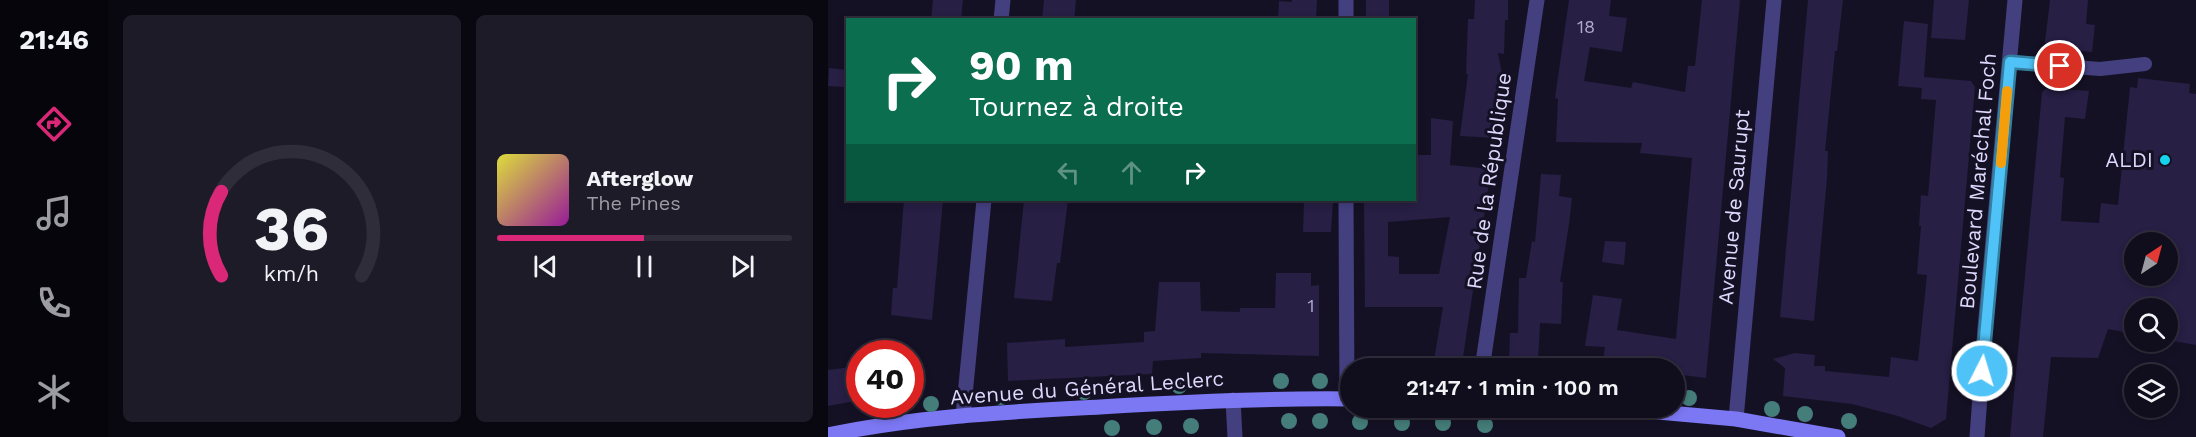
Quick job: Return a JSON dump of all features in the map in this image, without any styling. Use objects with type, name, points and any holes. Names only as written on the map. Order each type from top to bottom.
[{"type":"main road","name":"Avenue du Général Leclerc","points":[[828,435],[902,422],[963,416],[1233,400],[1340,399]]},
{"type":"main road","points":[[1685,414],[1736,418],[1838,437]]},
{"type":"street","points":[[1001,18],[1003,0]]},
{"type":"street","points":[[1346,0],[1346,18]]},
{"type":"street","name":"Rue de la République","points":[[1484,358],[1537,0]]},
{"type":"street","name":"Avenue de Saurupt","points":[[1736,418],[1774,0]]},
{"type":"street","name":"Boulevard Maréchal Foch","points":[[1977,437],[2015,0]]},
{"type":"street","points":[[963,416],[984,201]]},
{"type":"street","points":[[1346,201],[1348,358]]},
{"type":"street","points":[[1233,400],[1235,437]]},
{"type":"lane","points":[[2010,62],[2100,69],[2145,64]]},
{"type":"building","points":[[933,0],[963,0],[961,18],[931,18]]},
{"type":"building","points":[[1044,0],[1076,0],[1074,18],[1042,18]]},
{"type":"building","points":[[1292,0],[1317,0],[1316,18],[1278,18],[1279,1],[1292,2]]},
{"type":"building","points":[[1366,0],[1389,0],[1389,18],[1366,18]]},
{"type":"building","points":[[1475,0],[1508,0],[1504,54],[1498,53],[1503,79],[1495,138],[1460,136],[1468,74],[1466,74],[1468,19],[1474,19]]},
{"type":"building","points":[[1569,0],[1611,0],[1609,16],[1627,18],[1622,52],[1590,47],[1584,81],[1631,88],[1633,82],[1685,92],[1688,66],[1695,66],[1702,0],[1740,0],[1706,378],[1685,375],[1685,358],[1603,358],[1605,347],[1585,346],[1593,295],[1622,299],[1617,330],[1676,339],[1692,158],[1640,153],[1642,143],[1556,142],[1558,99],[1555,98]]},
{"type":"building","points":[[1808,0],[1843,0],[1837,51],[1835,51],[1825,151],[1828,151],[1827,178],[1814,321],[1780,317]]},
{"type":"building","points":[[1934,0],[1969,0],[1965,40],[1931,38]]},
{"type":"building","points":[[2050,0],[2088,0],[2086,24],[2095,25],[2092,52],[2050,48],[2045,42]]},
{"type":"building","points":[[1904,21],[1928,24],[1924,77],[1971,81],[1975,87],[1946,419],[1931,428],[1898,416],[1852,404],[1783,396],[1785,368],[1773,359],[1795,353],[1815,355],[1814,366],[1825,366],[1825,371],[1889,377],[1891,357],[1918,361],[1927,275],[1917,274],[1921,195],[1928,196],[1936,100],[1921,99],[1922,88],[1898,86]]},
{"type":"building","points":[[829,68],[846,70],[845,87],[828,86]]},
{"type":"building","points":[[2138,78],[2190,84],[2189,93],[2196,94],[2196,345],[2178,342],[2178,298],[2124,298],[2124,332],[2108,329],[2098,358],[2051,357],[2043,437],[2010,437],[2042,92],[2047,88],[2089,91],[2085,119],[2065,117],[2060,177],[2064,178],[2061,221],[2099,223],[2101,203],[2118,205],[2130,87],[2137,88]]},
{"type":"building","points":[[1431,118],[1453,121],[1450,165],[1491,169],[1463,358],[1434,358],[1443,307],[1365,307],[1364,201],[1416,201],[1416,155],[1431,155]],"holes":[[[1450,217],[1439,274],[1399,274],[1399,257],[1388,256],[1388,222]]]},
{"type":"building","points":[[1541,174],[1561,175],[1559,196],[1572,198],[1560,282],[1563,282],[1561,324],[1540,323],[1538,358],[1509,358],[1510,333],[1518,333],[1519,278],[1526,278],[1532,241],[1535,242]]},
{"type":"building","points":[[904,201],[943,201],[932,320],[891,315],[893,288],[897,288]]},
{"type":"building","points":[[1024,201],[1068,201],[1060,263],[1057,263],[1052,301],[1014,298]]},
{"type":"building","points":[[1304,201],[1333,201],[1331,232],[1303,232]]},
{"type":"building","points":[[1605,241],[1626,242],[1624,265],[1602,262]]},
{"type":"building","points":[[1276,273],[1311,273],[1311,286],[1319,285],[1319,356],[1201,353],[1201,358],[1153,361],[1152,374],[1008,381],[1007,343],[1065,339],[1065,347],[1144,342],[1144,332],[1155,331],[1159,282],[1200,282],[1201,311],[1240,312],[1240,308],[1275,308]]},
{"type":"building","points":[[846,368],[846,403],[828,406],[828,370]]},
{"type":"slow traffic","points":[[2001,163],[2007,91]]},
{"type":"place","name":"ALDI","points":[[2165,160]]},
{"type":"route","points":[[1982,371],[2010,62],[2060,66]]}]
